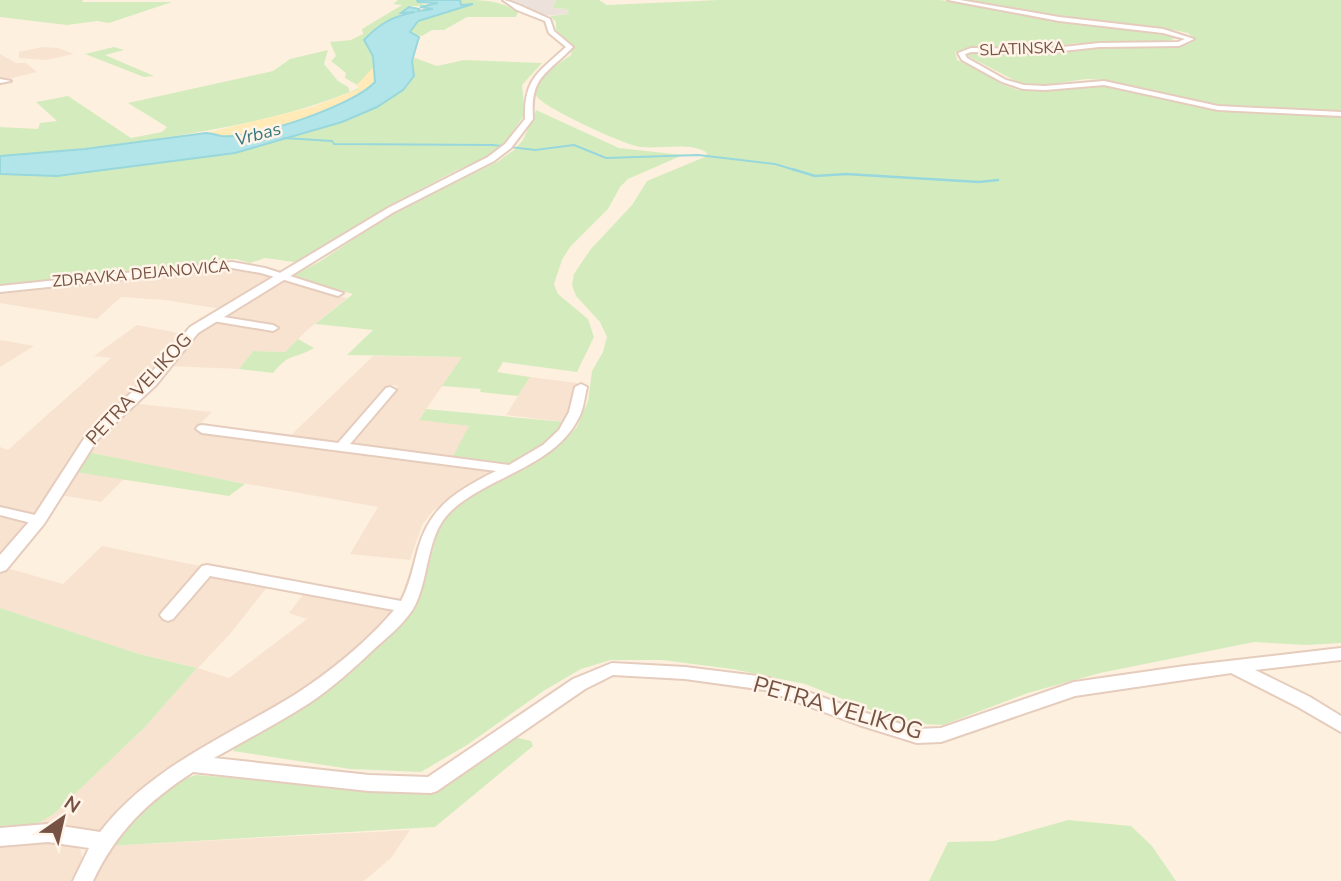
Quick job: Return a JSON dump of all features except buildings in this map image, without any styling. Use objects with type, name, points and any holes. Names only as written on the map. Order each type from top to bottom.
[{"type":"street","name":"PETRA VELIKOG","points":[[0,566],[39,520],[92,438],[151,382],[194,330],[391,210],[491,159],[506,147],[529,119],[531,85],[541,71],[570,47],[551,32],[548,20],[519,9],[506,0]]},
{"type":"street","name":"SLATINSKA","points":[[951,0],[1059,19],[1163,31],[1191,39],[1179,44],[1099,45],[1045,51],[982,50],[961,53],[964,59],[1012,84],[1045,88],[1104,83],[1218,108],[1341,114]]},
{"type":"street","name":"ZDRAVKA DEJANOVIĆA","points":[[0,289],[222,265],[252,267],[338,293]]},
{"type":"street","points":[[211,318],[273,328]]},
{"type":"street","points":[[83,881],[95,852],[103,841],[122,817],[152,792],[326,682],[390,626],[406,607],[418,580],[426,544],[437,518],[459,498],[550,446],[568,427],[578,409],[581,387]]},
{"type":"street","points":[[341,447],[390,390]]},
{"type":"street","points":[[202,429],[513,469]]},
{"type":"street","points":[[0,511],[39,520]]},
{"type":"street","points":[[168,615],[207,570],[406,607]]},
{"type":"street","name":"PETRA VELIKOG","points":[[194,764],[369,783],[431,785],[579,684],[612,668],[685,673],[766,684],[917,736],[941,735],[1074,690],[1233,666],[1341,654]]},
{"type":"street","points":[[1233,666],[1304,702],[1341,725]]},
{"type":"street","points":[[0,836],[48,833],[103,841]]},
{"type":"shaded area","points":[[507,0],[556,0],[553,8],[565,9],[569,14],[541,16],[524,11],[516,3]]},
{"type":"shaded area","points":[[43,47],[58,48],[74,54],[46,60],[19,58],[19,52]]},
{"type":"shaded area","points":[[0,54],[16,63],[26,63],[37,72],[0,81]]},
{"type":"shaded area","points":[[225,267],[246,268],[274,278],[221,309],[165,300],[121,297],[97,319],[0,303],[0,291]]},
{"type":"shaded area","points":[[282,281],[347,298],[285,352],[253,351],[239,369],[169,366],[196,334],[212,321],[273,330],[276,327],[218,316]]},
{"type":"shaded area","points":[[137,325],[184,334],[161,364],[81,446],[34,515],[0,507],[0,447],[8,450],[111,358],[94,356]]},
{"type":"shaded area","points":[[1,340],[34,346],[0,367]]},
{"type":"shaded area","points":[[373,356],[463,357],[419,419],[470,426],[452,458],[353,445],[398,386],[391,385],[340,442],[290,436]]},
{"type":"shaded area","points":[[530,377],[577,383],[565,422],[506,415]]},
{"type":"shaded area","points":[[131,403],[212,412],[193,431],[496,471],[459,490],[433,511],[422,525],[410,560],[350,554],[378,507],[180,472],[87,452]]},
{"type":"shaded area","points":[[75,472],[124,479],[101,502],[60,495]]},
{"type":"shaded area","points":[[0,515],[31,522],[0,556]]},
{"type":"shaded area","points":[[102,546],[205,567],[159,618],[168,622],[209,575],[268,586],[230,634],[198,668],[229,678],[307,619],[289,613],[305,592],[396,610],[341,661],[306,687],[160,775],[98,831],[68,825],[35,825],[54,814],[144,728],[197,668],[139,654],[0,608],[0,574],[7,568],[63,584]]},
{"type":"shaded area","points":[[410,830],[391,858],[364,881],[92,881],[108,846]]},
{"type":"shaded area","points":[[46,841],[65,843],[81,850],[82,857],[74,881],[0,881],[0,845]]},
{"type":"green space","points":[[0,0],[172,2],[109,23],[97,21],[67,25],[0,17]]},
{"type":"green space","points":[[398,0],[417,0],[426,6],[411,6],[364,40],[373,56],[374,67],[357,85],[345,78],[346,73],[331,61],[336,56],[330,42],[351,40],[363,34],[362,29],[402,5],[393,4]]},
{"type":"green space","points":[[460,0],[491,2],[518,12],[516,17],[467,17],[444,30],[432,30],[422,36],[410,33],[418,21],[471,5],[460,5]]},
{"type":"green space","points":[[556,0],[599,0],[607,5],[719,0],[938,0],[979,4],[1062,22],[1157,32],[1177,37],[1167,42],[1078,43],[1033,49],[973,48],[955,52],[957,60],[982,71],[1001,84],[1018,90],[1038,91],[1097,84],[1213,109],[1341,115],[1341,643],[1306,645],[1254,642],[1100,673],[1028,693],[943,725],[903,723],[805,684],[732,669],[662,660],[611,660],[581,669],[545,690],[467,745],[421,772],[350,769],[233,751],[238,742],[338,683],[403,623],[423,586],[438,531],[449,515],[472,495],[527,467],[556,447],[577,427],[588,401],[592,371],[603,352],[607,337],[600,322],[576,296],[572,285],[574,274],[590,250],[632,205],[647,181],[707,156],[706,152],[691,147],[633,145],[569,117],[537,97],[532,87],[538,78],[571,55],[573,45],[556,30],[556,22],[550,16],[569,14],[566,9],[553,8]]},
{"type":"green space","points":[[965,0],[1341,0],[1341,112],[1227,107],[1106,80],[1086,79],[1046,85],[1023,85],[964,54],[988,51],[1048,53],[1086,48],[1185,45],[1196,40],[1188,33],[1174,30],[1041,15]]},
{"type":"green space","points":[[114,47],[124,50],[105,55],[154,76],[144,77],[85,54]]},
{"type":"green space","points":[[328,50],[324,64],[350,92],[326,101],[276,116],[199,132],[74,150],[0,156],[0,127],[38,129],[40,123],[57,121],[36,102],[68,96],[131,138],[162,132],[167,127],[128,103],[273,71],[290,59]]},
{"type":"green space","points":[[415,58],[437,66],[464,60],[542,63],[522,85],[525,114],[503,145],[478,162],[455,171],[387,207],[309,259],[294,262],[265,258],[250,263],[236,259],[214,260],[209,264],[0,286],[0,174],[57,176],[235,153]]},
{"type":"green space","points":[[536,110],[619,148],[683,155],[628,179],[620,187],[608,209],[570,247],[562,260],[554,284],[558,294],[588,319],[594,337],[577,372],[503,362],[497,372],[530,377],[518,396],[480,392],[481,389],[442,386],[462,357],[347,355],[373,330],[315,324],[353,294],[294,278],[294,275],[319,262],[392,214],[497,162],[523,140]]},
{"type":"green space","points":[[298,339],[314,348],[288,359],[273,373],[239,369],[253,351],[285,352]]},
{"type":"green space","points":[[426,409],[565,422],[539,449],[523,459],[505,464],[452,458],[469,426],[419,420]]},
{"type":"green space","points":[[87,452],[245,484],[229,496],[75,472]]},
{"type":"green space","points":[[0,608],[139,654],[197,668],[144,728],[54,814],[35,825],[0,828]]},
{"type":"green space","points":[[514,737],[531,741],[533,746],[435,827],[108,846],[159,795],[196,775],[415,792]]},
{"type":"green space","points":[[1068,820],[1131,826],[1152,846],[1176,881],[929,881],[948,842],[994,841]]},
{"type":"sand","points":[[374,67],[375,82],[347,101],[326,110],[279,127],[237,136],[206,133],[312,107],[359,89],[357,85]]},
{"type":"water","name":"Vrbas","points":[[417,0],[460,0],[461,5],[473,4],[418,21],[410,32],[419,37],[412,61],[414,76],[403,90],[377,107],[342,122],[235,153],[57,176],[0,174],[0,156],[85,149],[206,133],[236,136],[279,127],[326,110],[347,101],[375,82],[373,56],[364,40],[370,34],[393,18],[415,12],[401,13],[409,7],[419,9],[418,11],[433,9],[420,7],[438,3]]},
{"type":"waterway","name":"Vrbas","points":[[284,138],[332,141],[334,144],[493,145],[535,150],[574,145],[606,158],[698,155],[775,164],[798,171]]},
{"type":"waterway","points":[[792,169],[815,176],[846,174],[979,182],[998,180]]}]
